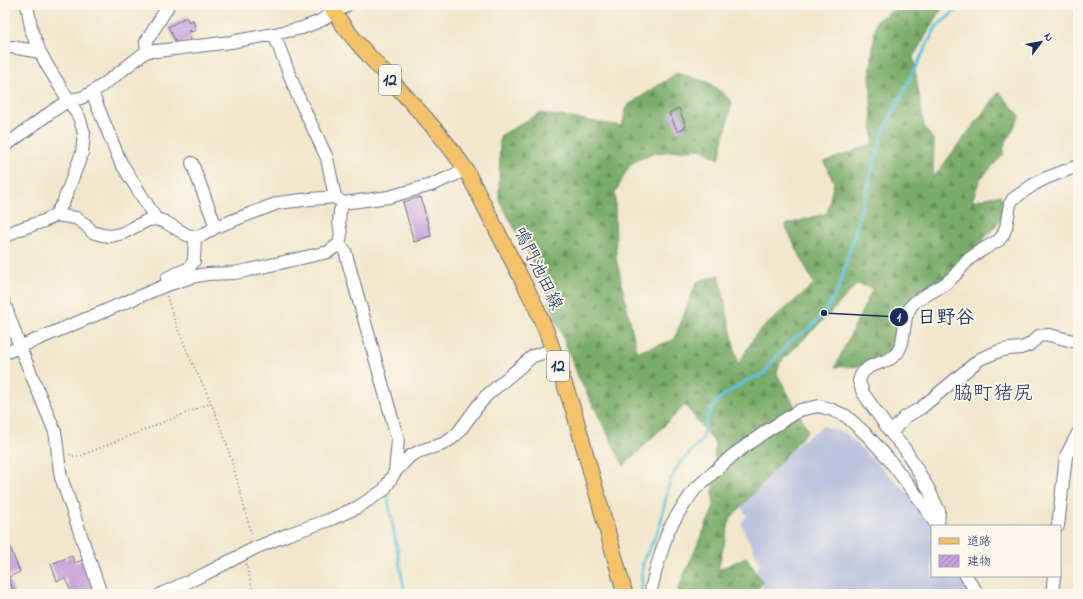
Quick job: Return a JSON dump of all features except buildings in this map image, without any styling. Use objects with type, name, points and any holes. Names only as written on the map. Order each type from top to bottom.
[{"type":"main road","name":"鳴門池田線","points":[[337,8],[354,40],[436,130],[454,152],[466,170],[535,305],[574,412],[624,594]]},
{"type":"street","points":[[5,237],[17,230],[55,215],[63,203],[82,153],[84,133],[79,117],[40,52],[32,32],[27,5]]},
{"type":"street","points":[[147,51],[146,42],[167,8],[167,5]]},
{"type":"street","points":[[5,146],[69,100],[81,98],[91,93],[147,51],[231,42],[302,28],[320,21],[337,8]]},
{"type":"street","points":[[5,353],[164,286],[191,277],[248,270],[328,252],[339,244],[341,234],[339,222],[339,200],[327,158],[297,94],[274,34]]},
{"type":"street","points":[[5,48],[12,47],[40,52]]},
{"type":"street","points":[[91,93],[120,161],[156,219]]},
{"type":"street","points":[[192,163],[216,228]]},
{"type":"street","points":[[938,525],[939,512],[928,488],[905,449],[891,433],[863,393],[859,381],[862,373],[869,367],[890,359],[898,352],[902,343],[906,317],[911,306],[916,301],[945,284],[977,253],[999,240],[1006,227],[1010,204],[1013,199],[1046,178],[1078,166]]},
{"type":"street","points":[[55,215],[76,218],[86,225],[92,232],[102,235],[111,236],[123,233],[148,220],[156,219],[165,222],[187,235],[195,237],[204,235],[216,228],[278,203],[311,199],[339,200],[389,197],[431,185],[466,170]]},
{"type":"street","points":[[164,286],[165,279],[189,268],[194,260],[195,237]]},
{"type":"street","points":[[339,244],[345,251],[398,440],[395,472]]},
{"type":"street","points":[[5,305],[20,347],[55,432],[58,445],[58,462],[61,477],[101,594]]},
{"type":"street","points":[[891,433],[905,417],[921,408],[980,359],[999,351],[1021,348],[1029,345],[1039,336],[1049,335],[1072,341],[1078,341]]},
{"type":"street","points":[[161,594],[244,555],[255,548],[329,520],[358,507],[384,490],[395,472],[410,456],[420,451],[443,444],[458,433],[476,407],[486,396],[533,356],[552,350]]},
{"type":"street","points":[[650,594],[668,531],[695,489],[733,455],[800,410],[819,406],[846,416],[867,434],[888,457],[937,525]]},
{"type":"street","points":[[1058,525],[1066,456],[1078,433]]},
{"type":"street","points":[[967,577],[978,594]]},
{"type":"street","points":[[1052,594],[1054,577]]},
{"type":"path","points":[[164,286],[170,308],[188,352],[212,403],[226,443],[242,495],[255,548]]},
{"type":"path","points":[[58,445],[72,456],[80,456],[212,403]]},
{"type":"path","points":[[244,555],[254,594]]},
{"type":"shaded area","points":[[823,426],[845,433],[916,501],[931,525],[931,577],[962,577],[972,594],[761,594],[763,586],[756,572],[760,562],[744,531],[741,522],[747,517],[741,506],[790,450]]},
{"type":"green space","points":[[901,5],[944,5],[913,57],[924,127],[934,141],[933,178],[999,92],[1020,116],[1004,146],[1003,155],[980,179],[972,201],[1000,195],[1008,211],[963,264],[904,306],[903,342],[869,366],[835,367],[873,288],[857,284],[780,363],[777,374],[808,430],[730,519],[718,570],[746,557],[763,583],[752,594],[678,594],[678,589],[714,507],[713,494],[715,443],[685,405],[624,466],[578,376],[535,265],[499,200],[500,136],[540,113],[622,126],[627,106],[677,73],[708,82],[724,94],[732,102],[719,159],[701,149],[652,153],[630,164],[615,193],[616,258],[637,352],[674,340],[697,282],[719,275],[738,365],[756,334],[814,284],[785,225],[827,213],[834,182],[824,162],[873,143],[870,75],[876,21]]},
{"type":"waterway","points":[[638,594],[641,591],[643,562],[660,525],[670,480],[680,463],[702,440],[708,414],[720,398],[746,381],[764,374],[777,356],[794,338],[810,328],[824,313],[839,288],[883,132],[936,27],[962,5]]},
{"type":"waterway","points":[[387,493],[405,594]]},
{"type":"place","name":"日野谷","points":[[824,313]]},
{"type":"district","name":"脇町猪尻","points":[[993,394]]}]
